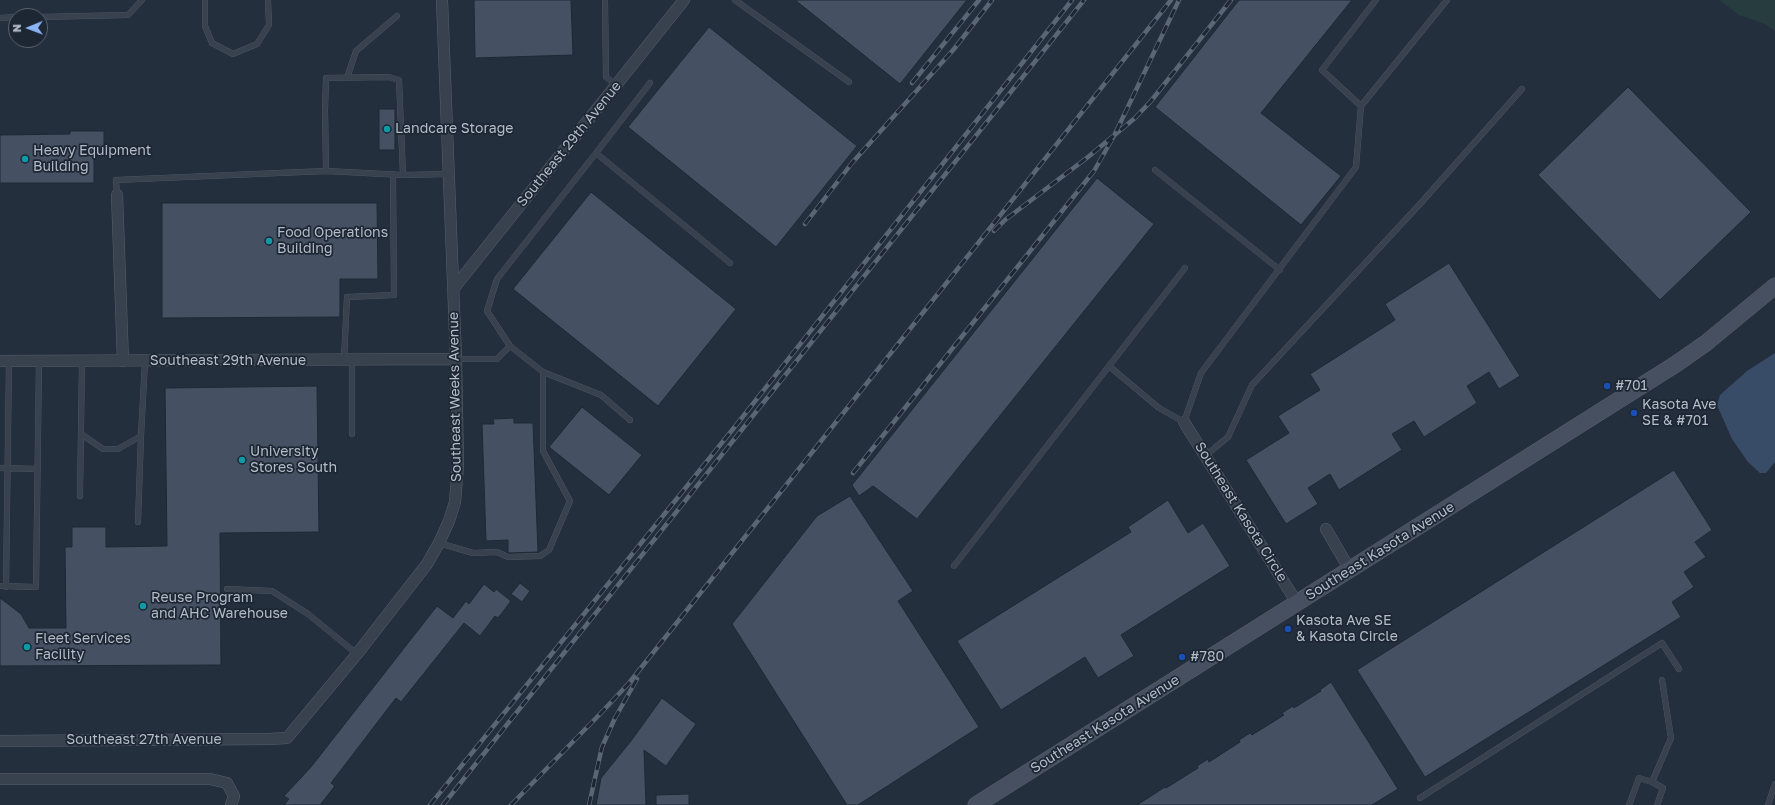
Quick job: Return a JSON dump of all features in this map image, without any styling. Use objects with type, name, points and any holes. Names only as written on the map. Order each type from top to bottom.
[{"type":"street","name":"Southeast Weeks Avenue","points":[[287,738],[357,654],[415,580],[439,543],[455,502],[458,465],[456,359],[442,0]]},
{"type":"street","name":"Southeast 29th Avenue","points":[[454,288],[684,0]]},
{"type":"street","points":[[117,195],[123,361]]},
{"type":"street","name":"Southeast Kasota Avenue","points":[[976,805],[1676,364],[1706,343],[1775,286]]},
{"type":"street","name":"Southeast 29th Avenue","points":[[5,361],[456,359]]},
{"type":"street","name":"Southeast Kasota Circle","points":[[1184,422],[1297,603]]},
{"type":"street","points":[[1326,529],[1350,570]]},
{"type":"street","name":"Southeast 27th Avenue","points":[[0,741],[287,738]]},
{"type":"street","points":[[0,779],[210,779],[228,783],[232,800]]},
{"type":"lane","points":[[48,17],[128,15],[142,0]]},
{"type":"lane","points":[[205,0],[205,26],[212,43],[233,54],[257,44],[269,24],[268,0]]},
{"type":"lane","points":[[605,0],[606,77],[617,85]]},
{"type":"lane","points":[[735,0],[849,82]]},
{"type":"lane","points":[[1361,106],[1322,70],[1376,0]]},
{"type":"lane","points":[[1109,366],[1159,408],[1184,422],[1201,372],[1280,270],[1356,167],[1361,106],[1447,0]]},
{"type":"lane","points":[[347,78],[356,51],[397,16]]},
{"type":"lane","points":[[326,171],[326,78],[389,77],[399,80],[403,175]]},
{"type":"lane","points":[[630,420],[601,395],[544,372],[510,346],[487,311],[497,279],[650,83]]},
{"type":"lane","points":[[1205,456],[1228,437],[1252,385],[1420,204],[1522,89]]},
{"type":"lane","points":[[596,153],[730,263]]},
{"type":"lane","points":[[1154,170],[1280,270]]},
{"type":"lane","points":[[117,195],[116,180],[326,171],[403,175],[449,174]]},
{"type":"lane","points":[[352,434],[346,297],[394,295],[393,174]]},
{"type":"lane","points":[[954,566],[1185,268]]},
{"type":"lane","points":[[456,359],[497,359],[510,346]]},
{"type":"lane","points":[[5,361],[8,468],[3,587],[36,587],[39,361]]},
{"type":"lane","points":[[80,496],[82,361]]},
{"type":"lane","points":[[138,522],[145,361]]},
{"type":"lane","points":[[439,543],[473,552],[497,552],[508,558],[540,556],[549,550],[570,501],[542,450],[544,372]]},
{"type":"lane","points":[[80,434],[103,448],[118,449],[141,436]]},
{"type":"lane","points":[[0,468],[38,469]]},
{"type":"lane","points":[[227,590],[272,591],[308,614],[357,654]]},
{"type":"lane","points":[[1420,798],[1662,643],[1679,669]]},
{"type":"lane","points":[[1652,782],[1671,738],[1662,680]]},
{"type":"lane","points":[[1629,805],[1639,778],[1652,782],[1663,788],[1657,805]]},
{"type":"lane","points":[[1768,805],[1775,784]]},
{"type":"green space","points":[[1719,0],[1775,0],[1775,31],[1765,24],[1739,15]]},
{"type":"water","points":[[1775,353],[1775,462],[1766,473],[1760,473],[1748,462],[1732,439],[1717,405],[1720,395],[1747,371]]},
{"type":"building","points":[[474,0],[571,0],[573,55],[475,58]]},
{"type":"building","points":[[795,0],[967,0],[900,84]]},
{"type":"building","points":[[1239,0],[1352,0],[1261,113],[1341,176],[1301,225],[1155,107]]},
{"type":"building","points":[[709,27],[857,146],[776,247],[628,127]]},
{"type":"building","points":[[1628,87],[1751,212],[1660,300],[1538,175]]},
{"type":"building","name":"Landcare Storage","points":[[379,109],[395,109],[395,150],[379,150]]},
{"type":"building","points":[[70,131],[104,131],[104,149],[94,149],[94,183],[0,183],[0,135],[70,134]]},
{"type":"building","points":[[1097,178],[1154,224],[917,519],[873,486],[859,496],[852,485]]},
{"type":"building","points":[[591,192],[736,309],[658,406],[513,289]]},
{"type":"building","name":"Food Operations Building","points":[[162,203],[377,203],[378,279],[340,279],[340,317],[162,318]]},
{"type":"building","points":[[1449,263],[1520,376],[1499,389],[1489,372],[1467,386],[1477,403],[1424,437],[1414,421],[1392,434],[1402,450],[1339,490],[1330,474],[1308,488],[1318,504],[1286,524],[1246,460],[1289,433],[1278,416],[1320,390],[1310,374],[1395,320],[1385,304]]},
{"type":"building","points":[[317,386],[319,532],[220,533],[221,665],[0,666],[0,598],[21,614],[29,628],[66,628],[65,547],[72,547],[72,527],[106,527],[106,547],[167,546],[165,388]]},
{"type":"building","points":[[582,407],[642,455],[609,495],[549,447]]},
{"type":"building","points":[[514,418],[514,423],[533,423],[538,552],[508,553],[508,540],[486,541],[482,424],[494,424],[493,419]]},
{"type":"building","points":[[1674,470],[1712,530],[1695,542],[1706,557],[1684,572],[1694,587],[1672,602],[1681,617],[1425,777],[1357,670]]},
{"type":"building","points":[[850,496],[913,591],[898,601],[979,727],[858,805],[847,805],[732,624],[817,516]]},
{"type":"building","points":[[1168,500],[1188,533],[1203,523],[1230,566],[1121,635],[1134,656],[1098,678],[1085,657],[1001,710],[957,641],[1131,532],[1128,527]]},
{"type":"building","points":[[520,583],[530,591],[522,602],[511,594]]},
{"type":"building","points":[[484,584],[494,592],[496,589],[511,601],[498,618],[495,616],[480,636],[464,623],[401,702],[396,698],[331,783],[335,786],[320,805],[284,805],[289,799],[284,796],[311,767],[437,606],[453,618],[466,601],[469,604]]},
{"type":"building","points":[[1331,682],[1398,789],[1372,805],[1137,805],[1198,768],[1197,766],[1208,759],[1209,762],[1240,742],[1239,740],[1250,733],[1252,735],[1284,715],[1282,713],[1293,706],[1294,708],[1321,691],[1320,690]]},
{"type":"building","points":[[662,698],[696,724],[666,766],[644,750],[646,805],[596,805],[601,778],[631,741]]},
{"type":"building","points":[[689,794],[689,805],[656,805],[656,795]]},
{"type":"railway","points":[[912,83],[979,0]]},
{"type":"railway","points":[[805,224],[852,163],[954,49],[992,0]]},
{"type":"railway","points":[[430,805],[737,424],[1072,0]]},
{"type":"railway","points":[[443,805],[1084,0]]},
{"type":"railway","points":[[511,805],[629,683],[1171,0]]},
{"type":"railway","points":[[853,473],[1094,171],[1114,136],[1179,0]]},
{"type":"railway","points":[[994,231],[1005,220],[1088,157],[1135,118],[1151,101],[1231,0]]},
{"type":"railway","points":[[589,805],[602,747],[615,718],[637,679]]},
{"type":"place","name":"Landcare Storage","points":[[387,129]]},
{"type":"place","name":"Heavy Equipment Building","points":[[25,159]]},
{"type":"place","name":"Food Operations Building","points":[[269,241]]},
{"type":"place","name":"#701","points":[[1607,386]]},
{"type":"place","name":"Kasota Ave SE & #701","points":[[1634,413]]},
{"type":"place","name":"University Stores South","points":[[242,460]]},
{"type":"place","name":"Reuse Program and AHC Warehouse","points":[[143,606]]},
{"type":"place","name":"Kasota Ave SE & Kasota Circle","points":[[1288,629]]},
{"type":"place","name":"Fleet Services Facility","points":[[27,647]]},
{"type":"place","name":"#780","points":[[1182,657]]}]
